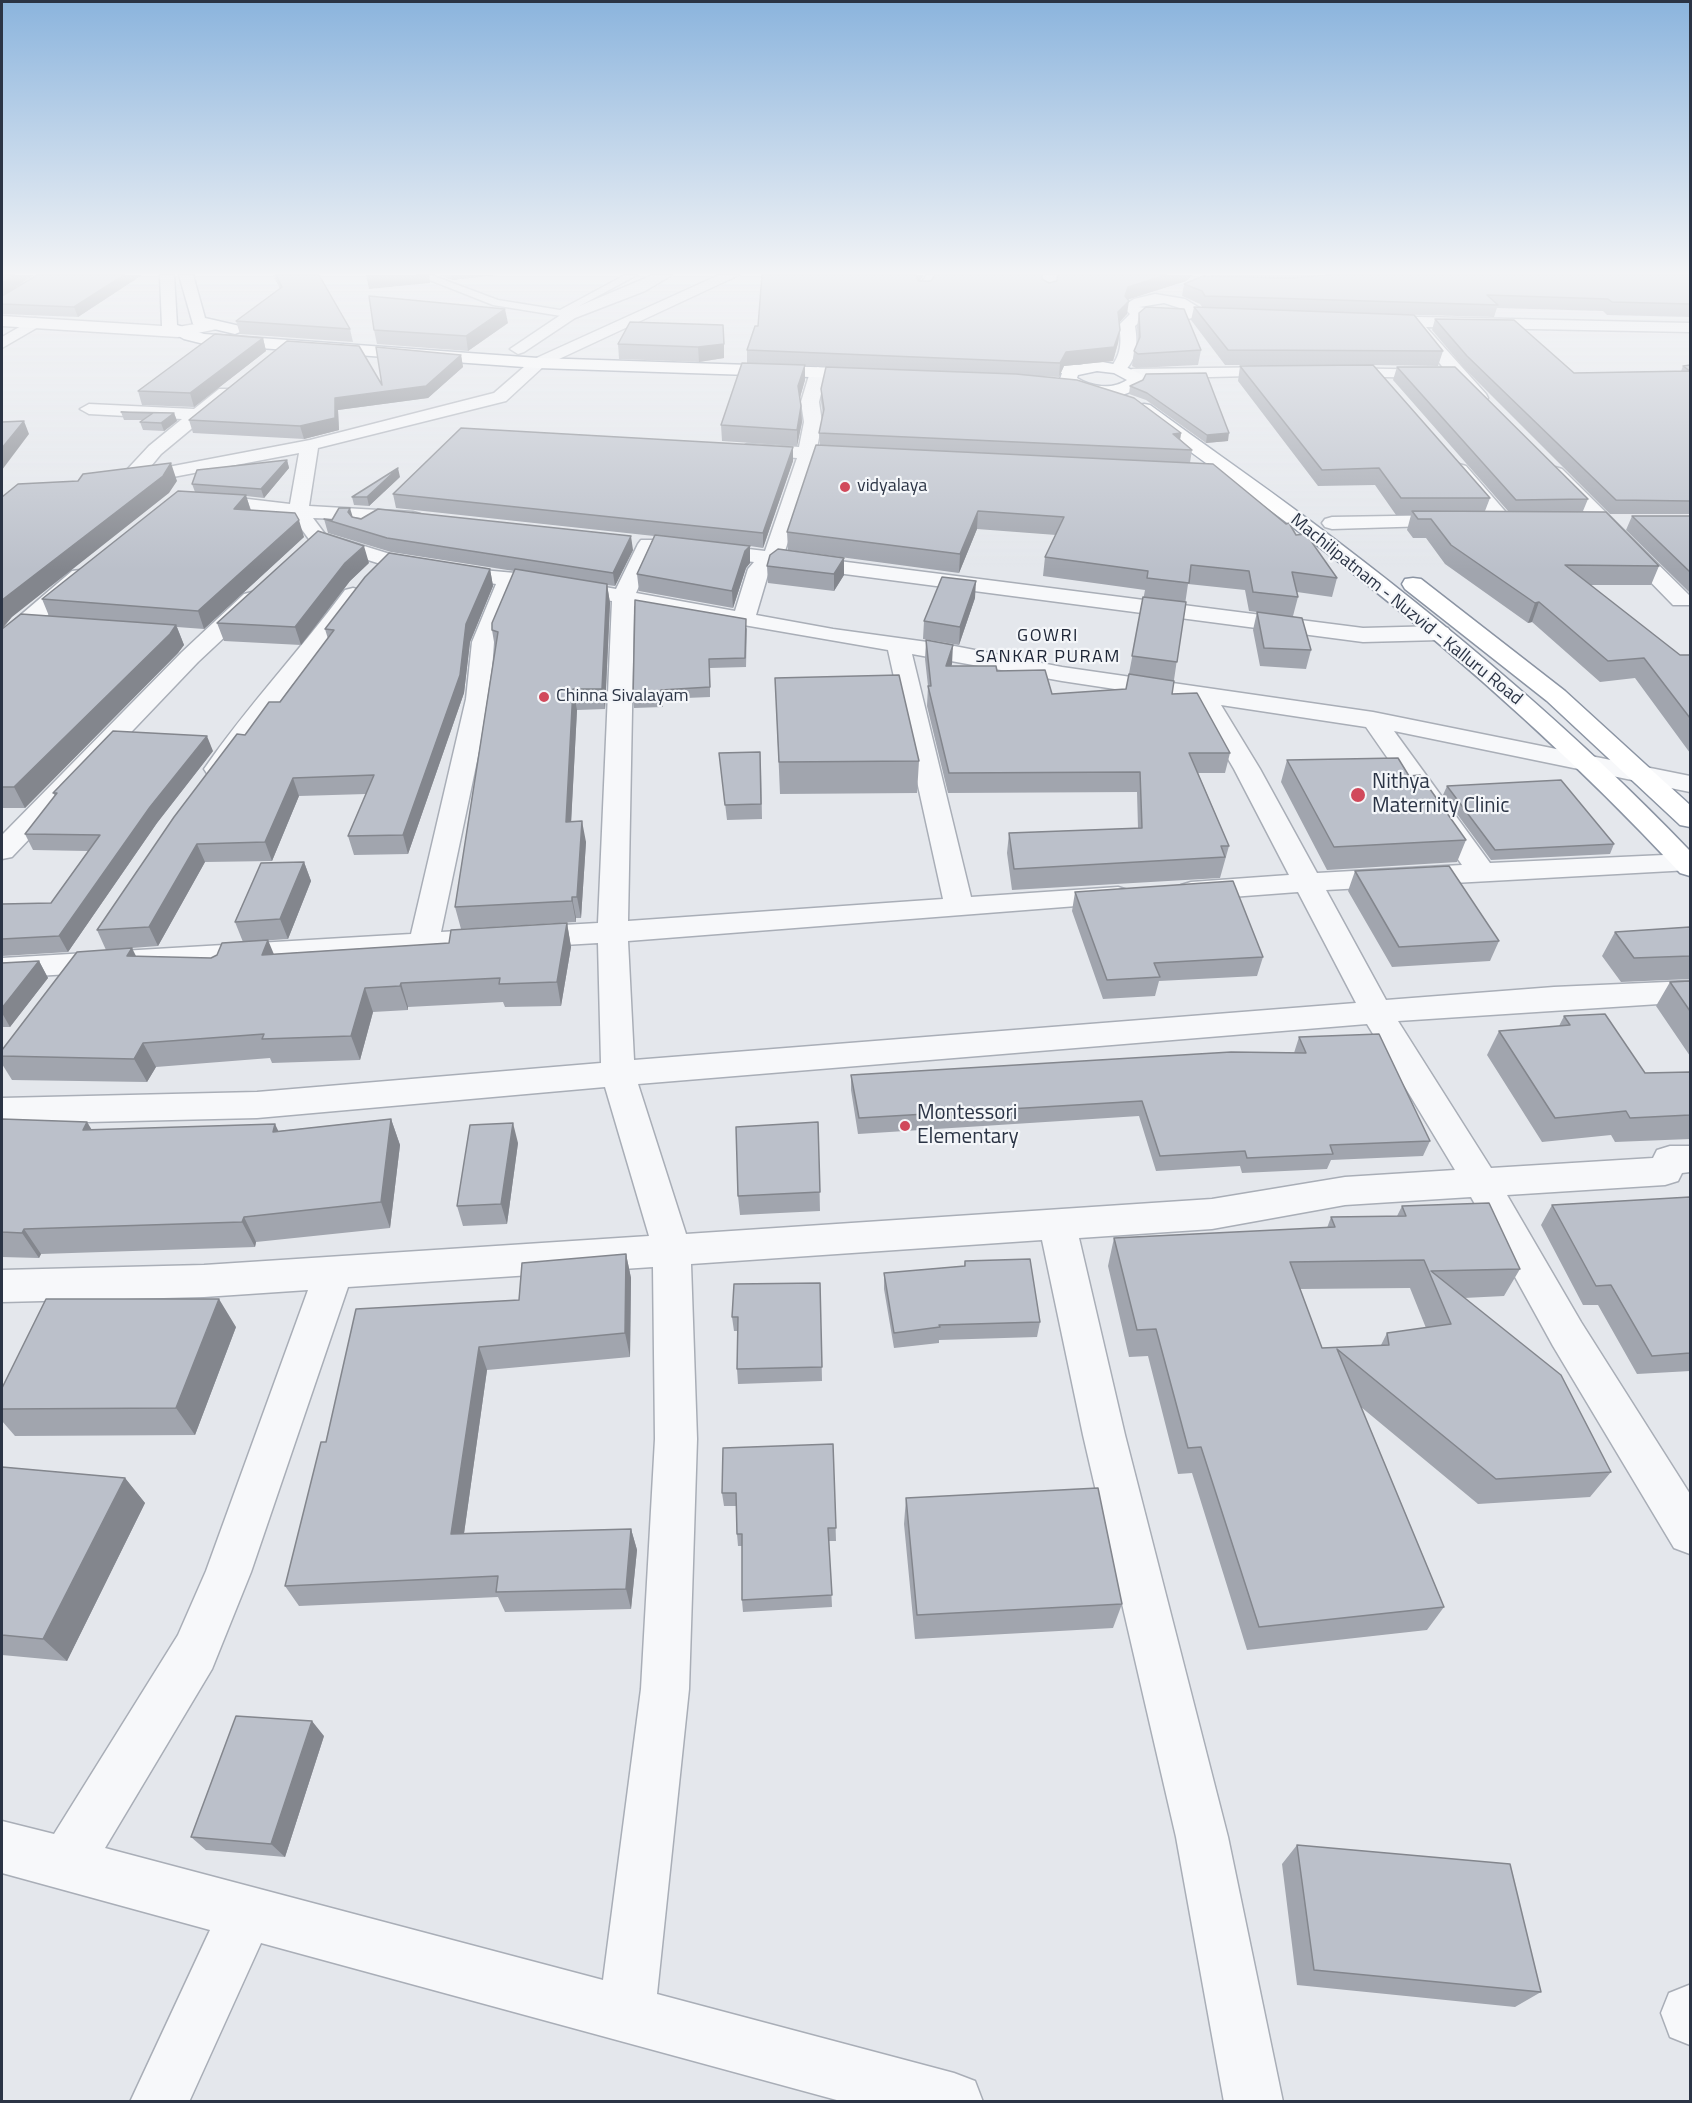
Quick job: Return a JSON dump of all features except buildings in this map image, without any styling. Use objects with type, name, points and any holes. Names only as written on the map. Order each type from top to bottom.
[{"type":"main road","name":"Machilipatnam - Nuzvid - Kalluru Road","points":[[1002,373],[1087,388],[1140,406],[1300,522],[1440,633],[1587,762],[1688,865]]},
{"type":"main road","points":[[1071,373],[1068,375],[1072,383],[1087,388],[1125,388],[1128,375]]},
{"type":"main road","name":"Machilipatnam - Nuzvid - Kalluru Road","points":[[1122,373],[1128,375],[1332,522],[1548,689],[1690,819]]},
{"type":"street","points":[[466,425],[527,373]]},
{"type":"street","points":[[744,620],[759,569],[773,557],[808,452],[813,422],[810,402],[818,373]]},
{"type":"street","points":[[1128,375],[1232,373]]},
{"type":"street","points":[[1375,373],[1389,390]]},
{"type":"street","points":[[1456,373],[1497,414]]},
{"type":"street","points":[[129,479],[155,450],[202,415],[235,385]]},
{"type":"street","points":[[106,482],[197,468],[310,445],[500,397]]},
{"type":"street","points":[[89,409],[202,415]]},
{"type":"street","points":[[310,445],[298,511],[309,546],[344,546],[387,560],[509,579],[537,581],[744,620],[1062,674],[1373,719],[1690,784]]},
{"type":"street","points":[[725,447],[881,458]]},
{"type":"street","points":[[1449,459],[1503,521]]},
{"type":"street","points":[[1546,463],[1681,600]]},
{"type":"street","points":[[197,468],[185,495],[298,511],[375,514],[434,520]]},
{"type":"street","points":[[1196,473],[1231,474]]},
{"type":"street","points":[[344,546],[391,498]]},
{"type":"street","points":[[1332,522],[1525,521]]},
{"type":"street","points":[[1570,521],[1625,521]]},
{"type":"street","points":[[627,2012],[665,1689],[676,1439],[672,1249],[618,1074],[613,932],[623,597],[656,545],[773,557],[1363,635],[1440,633]]},
{"type":"street","points":[[203,786],[284,680],[315,647],[360,587],[387,560]]},
{"type":"street","points":[[2,642],[96,564]]},
{"type":"street","points":[[424,942],[478,699],[483,642],[509,579]]},
{"type":"street","points":[[2,851],[198,638],[265,586]]},
{"type":"street","points":[[22,624],[57,627]]},
{"type":"street","points":[[898,645],[959,907]]},
{"type":"street","points":[[1203,695],[1247,769],[1377,1013],[1481,1183],[1567,1334],[1690,1533]]},
{"type":"street","points":[[1373,719],[1483,874]]},
{"type":"street","points":[[2,968],[613,932],[1383,877],[1688,865]]},
{"type":"street","points":[[58,991],[99,934]]},
{"type":"street","points":[[2,1111],[257,1105],[1554,998],[1690,991]]},
{"type":"street","points":[[2,1286],[204,1281],[1212,1214],[1345,1191],[1665,1171],[1670,1160],[1688,1163]]},
{"type":"street","points":[[1057,1225],[1104,1435],[1202,1837],[1254,2102]]},
{"type":"street","points":[[66,1864],[195,1652],[228,1572],[334,1272]]},
{"type":"street","points":[[2,1847],[627,2012],[954,2102]]},
{"type":"street","points":[[159,2102],[247,1912]]},
{"type":"place","name":"vidyalaya","points":[[845,487]]},
{"type":"place","name":"Chinna Sivalayam","points":[[544,697]]},
{"type":"place","name":"Nithya Maternity Clinic","points":[[1358,795]]},
{"type":"place","name":"Montessori Elementary","points":[[905,1126]]},
{"type":"district","name":"GOWRI SANKAR PURAM","points":[[1048,647]]}]
